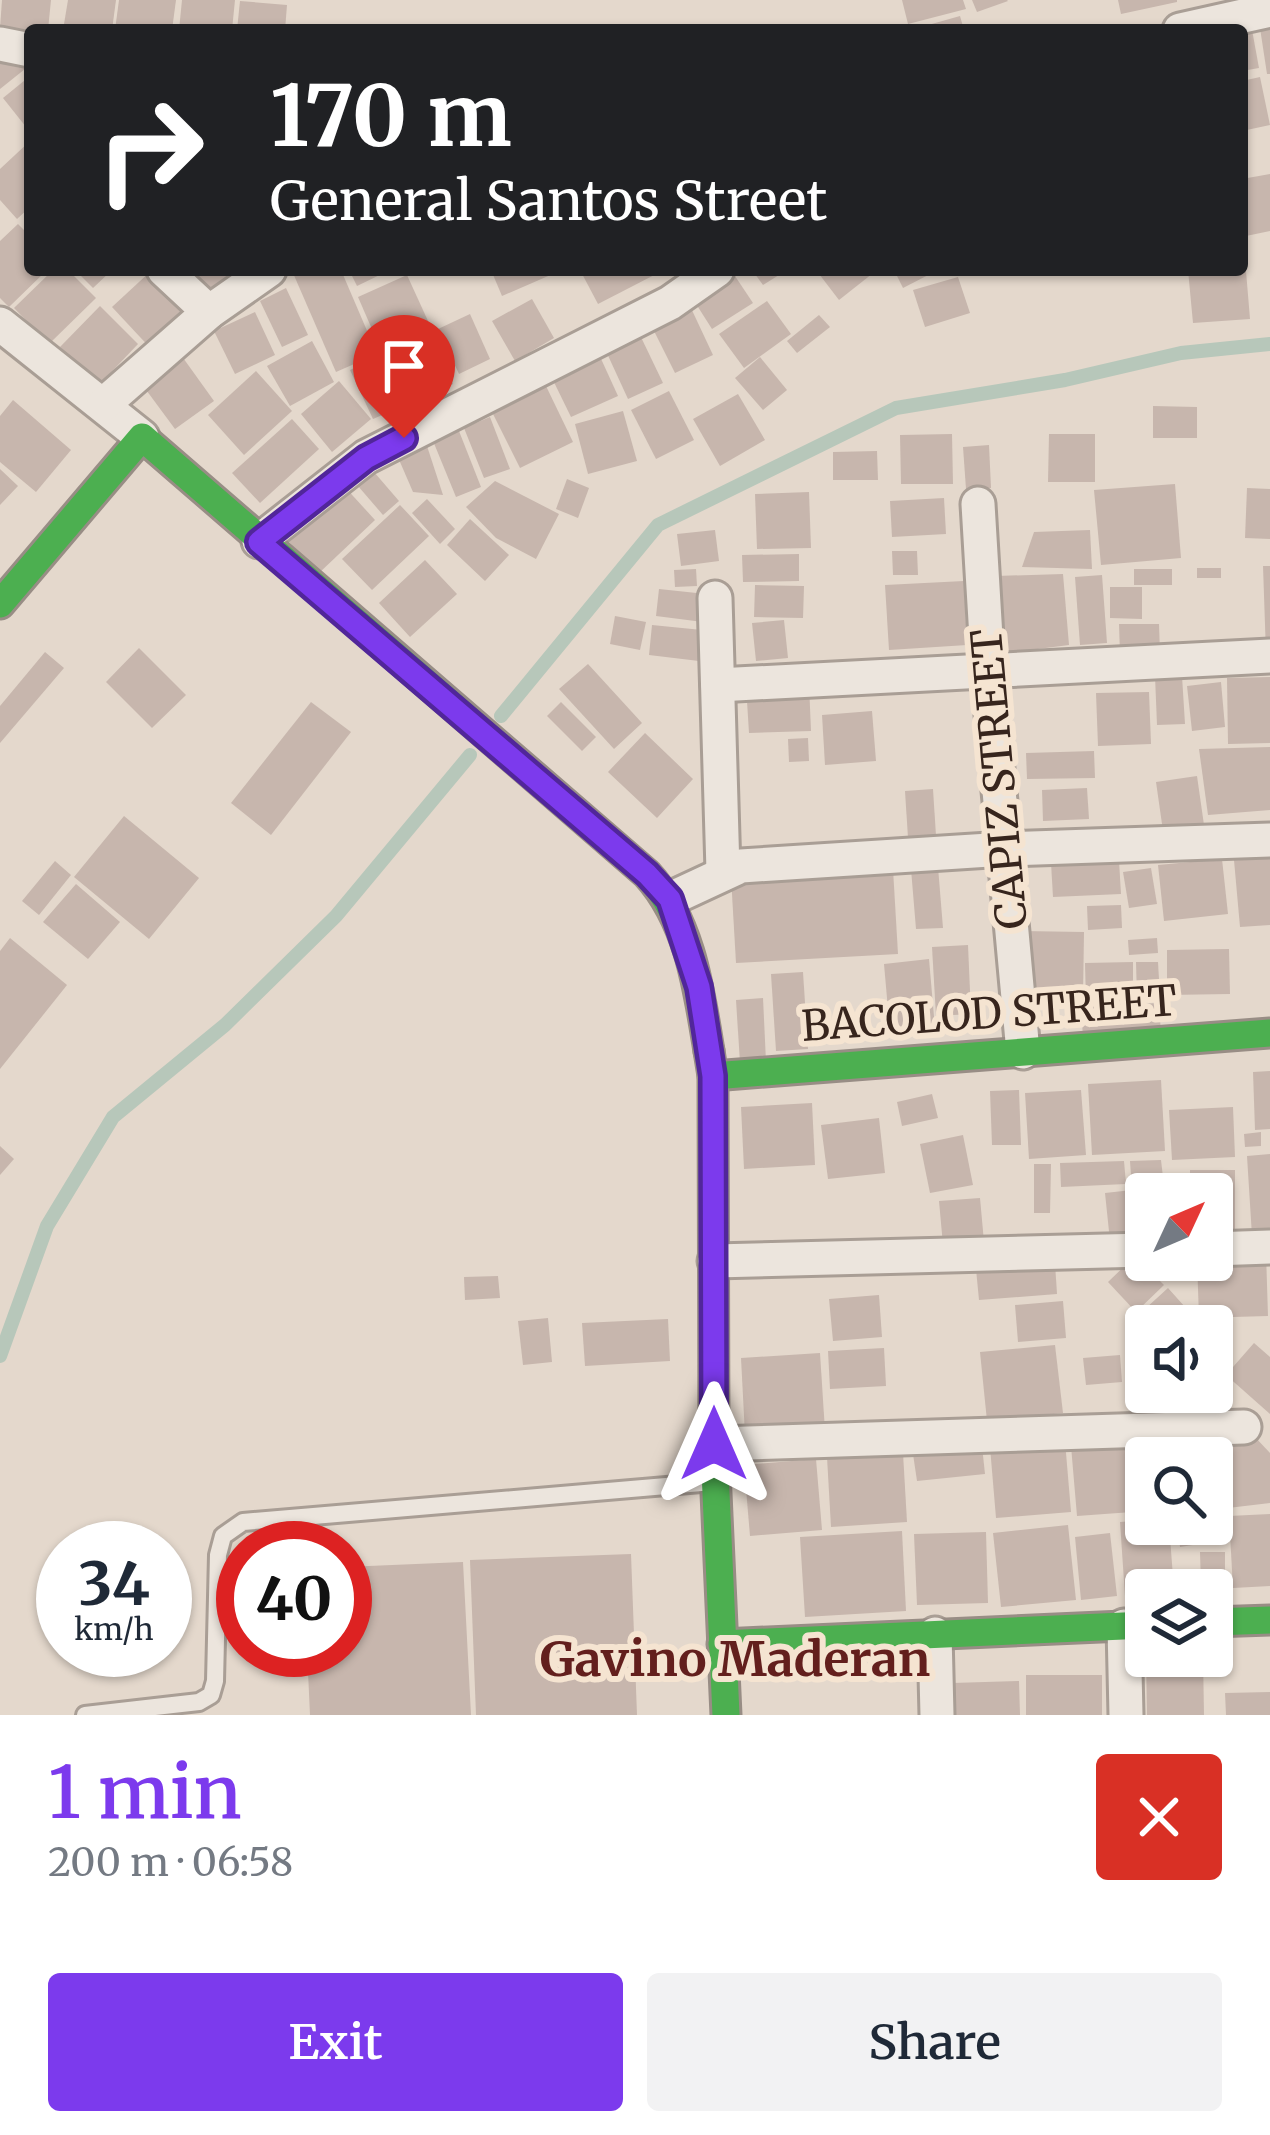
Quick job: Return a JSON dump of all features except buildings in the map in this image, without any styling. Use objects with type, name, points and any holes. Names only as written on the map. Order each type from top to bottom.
[{"type":"street","points":[[1207,24],[1270,10]]},
{"type":"street","points":[[170,276],[209,312]]},
{"type":"street","points":[[104,404],[209,312],[260,276]]},
{"type":"street","points":[[259,542],[366,458],[670,303],[708,276]]},
{"type":"street","points":[[0,324],[104,404],[647,874],[670,899],[699,987],[713,1076],[714,1444],[726,1715]]},
{"type":"street","points":[[0,604],[142,437]]},
{"type":"street","name":"CAPIZ STREET","points":[[978,504],[988,671],[1024,1052]]},
{"type":"street","points":[[715,598],[723,872]]},
{"type":"street","points":[[718,685],[1270,656]]},
{"type":"street","points":[[670,899],[741,866],[1005,849],[1270,840]]},
{"type":"street","name":"BACOLOD STREET","points":[[713,1076],[1270,1033]]},
{"type":"street","points":[[1233,1248],[1270,1247]]},
{"type":"street","points":[[716,1261],[1125,1251]]},
{"type":"street","points":[[714,1444],[1244,1427]]},
{"type":"street","points":[[1233,1621],[1270,1620]]},
{"type":"street","points":[[722,1644],[1125,1626]]},
{"type":"street","points":[[935,1634],[937,1715]]},
{"type":"street","points":[[1126,1715],[1130,1677]]},
{"type":"lane","points":[[85,1715],[199,1702],[211,1695],[218,1555],[223,1536],[243,1522],[716,1482]]},
{"type":"waterway","points":[[501,716],[658,525],[896,408],[1065,380],[1181,353],[1270,344]]},
{"type":"waterway","points":[[0,1356],[47,1226],[113,1117],[225,1025],[336,916],[470,755]]},
{"type":"traffic: fast","points":[[0,604],[142,437],[647,874],[683,935],[709,1051]]},
{"type":"traffic: fast","points":[[713,1076],[1270,1033]]},
{"type":"traffic: fast","points":[[714,1449],[726,1715]]},
{"type":"traffic: fast","points":[[1233,1621],[1270,1620]]},
{"type":"traffic: fast","points":[[722,1644],[1125,1626]]},
{"type":"traffic: slow","points":[[709,1051],[713,1076],[714,1449]]},
{"type":"district","name":"Gavino Maderan","points":[[735,1659]]},
{"type":"route","points":[[404,438],[366,458],[259,542],[647,874],[670,899],[699,987],[713,1076],[714,1444]]}]
